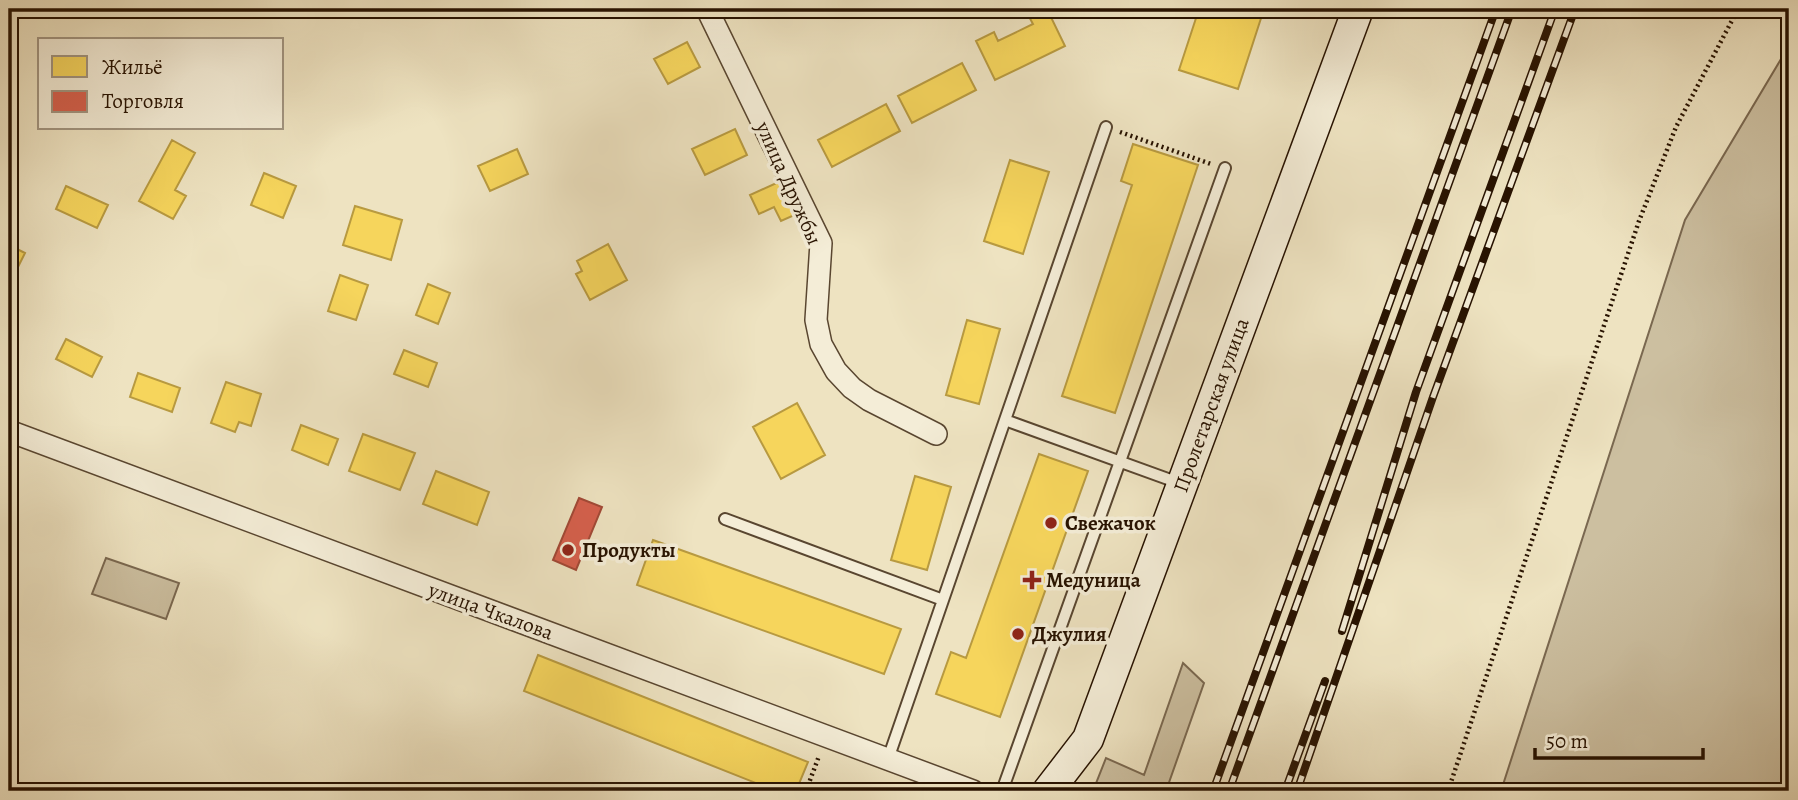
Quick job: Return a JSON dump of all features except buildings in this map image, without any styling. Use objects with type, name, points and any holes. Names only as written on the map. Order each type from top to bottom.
[{"type":"main road","name":"Пролетарская улица","points":[[1048,791],[1088,740],[1358,9]]},
{"type":"street","name":"улица Дружбы","points":[[707,9],[821,243],[816,320],[821,344],[836,371],[852,388],[869,400],[936,434]]},
{"type":"street","name":"улица Чкалова","points":[[9,431],[973,791]]},
{"type":"lane","points":[[9,24],[14,9]]},
{"type":"lane","points":[[888,760],[1106,127]]},
{"type":"lane","points":[[1002,791],[1225,168]]},
{"type":"lane","points":[[1005,420],[1182,484]]},
{"type":"lane","points":[[725,519],[943,600]]},
{"type":"path","points":[[1448,791],[1639,221],[1676,127],[1738,9]]},
{"type":"path","points":[[1106,127],[1225,168]]},
{"type":"path","points":[[806,791],[827,736]]},
{"type":"shaded area","points":[[1789,49],[1789,791],[1501,791],[1685,220]]},
{"type":"shaded area","points":[[106,558],[179,583],[166,619],[92,594]]},
{"type":"shaded area","points":[[1183,663],[1204,683],[1166,791],[1093,791],[1106,758],[1144,775]]},
{"type":"railway","points":[[1213,791],[1496,9]]},
{"type":"railway","points":[[1229,791],[1512,9]]},
{"type":"railway","points":[[1342,631],[1416,392],[1555,9]]},
{"type":"railway","points":[[1297,791],[1433,397],[1575,9]]},
{"type":"railway","points":[[1285,791],[1325,681]]},
{"type":"place","name":"Свежачок","points":[[1051,523]]},
{"type":"place","name":"Продукты","points":[[568,550]]},
{"type":"place","name":"Медуница","points":[[1032,580]]},
{"type":"place","name":"Джулия","points":[[1018,634]]}]
